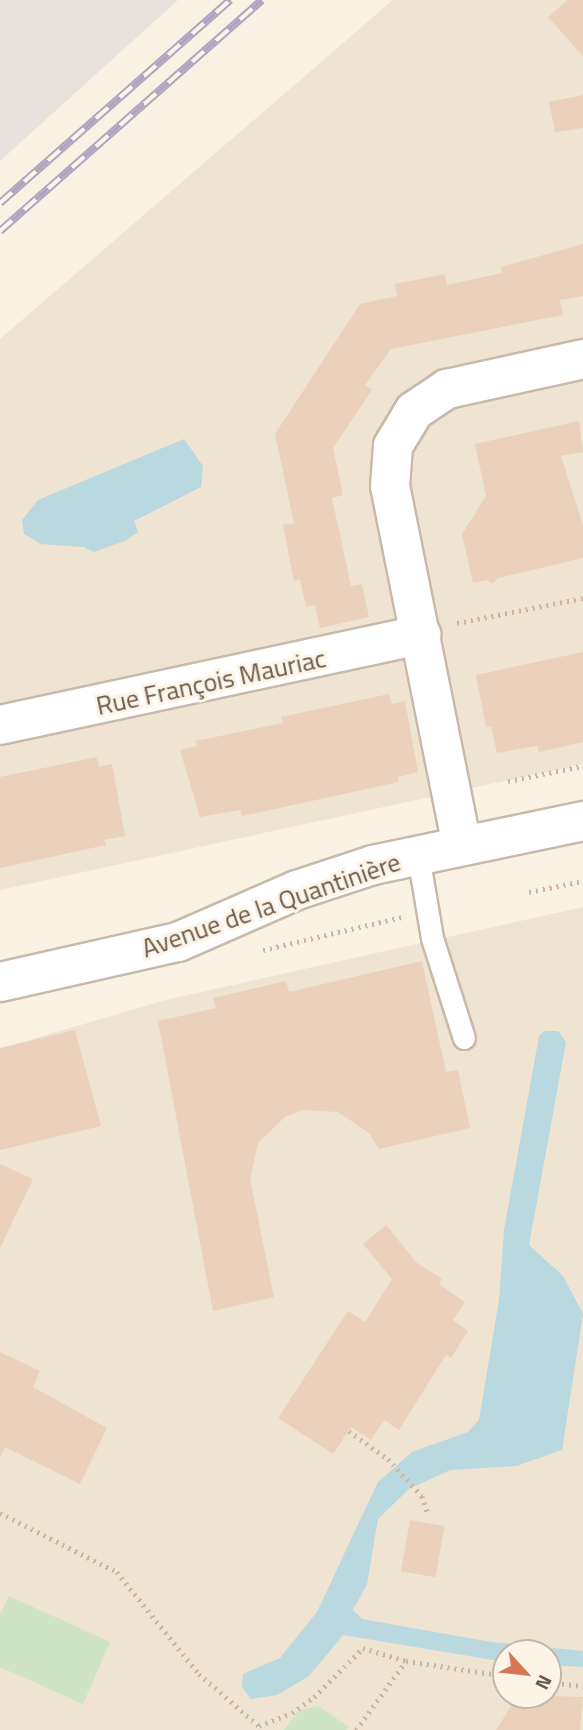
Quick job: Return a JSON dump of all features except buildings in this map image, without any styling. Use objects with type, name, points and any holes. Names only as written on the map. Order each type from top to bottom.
[{"type":"street","points":[[462,846],[435,630],[390,486],[393,446],[402,427],[429,398],[447,389],[583,359]]},
{"type":"street","name":"Rue François Mauriac","points":[[0,725],[435,630]]},
{"type":"street","name":"Avenue de la Quantinière","points":[[0,982],[178,942],[297,890],[418,855],[583,821]]},
{"type":"lane","points":[[418,855],[432,938],[464,1038]]},
{"type":"path","points":[[435,630],[583,598]]},
{"type":"path","points":[[508,781],[583,766]]},
{"type":"path","points":[[529,892],[583,881]]},
{"type":"path","points":[[256,952],[332,930],[415,915]]},
{"type":"path","points":[[349,1431],[388,1459],[416,1490],[428,1513]]},
{"type":"path","points":[[0,1513],[117,1572],[199,1674],[261,1728],[292,1713],[314,1697],[363,1648],[406,1661],[492,1673]]},
{"type":"path","points":[[356,1730],[406,1661]]},
{"type":"path","points":[[562,1684],[583,1686]]},
{"type":"shaded area","points":[[0,0],[178,0],[0,161]]},
{"type":"shaded area","points":[[393,0],[583,0],[583,764],[0,890],[0,339]]},
{"type":"shaded area","points":[[583,907],[583,1730],[0,1730],[0,1053],[16,1044],[166,1000]]},
{"type":"green space","points":[[9,1596],[110,1642],[83,1704],[0,1667],[0,1615]]},
{"type":"green space","points":[[318,1706],[349,1727],[346,1730],[284,1730],[299,1710]]},
{"type":"water","points":[[184,439],[203,466],[201,487],[134,521],[138,532],[125,541],[94,552],[84,547],[41,544],[24,534],[22,520],[38,500]]},
{"type":"water","points":[[544,1031],[558,1031],[566,1042],[529,1245],[563,1276],[583,1314],[562,1450],[516,1466],[450,1470],[409,1489],[378,1519],[367,1584],[353,1610],[362,1619],[492,1642],[492,1660],[343,1635],[309,1676],[277,1695],[251,1699],[242,1687],[243,1674],[280,1658],[317,1612],[378,1482],[412,1452],[468,1432],[479,1420],[499,1300],[504,1230],[539,1036]]},
{"type":"water","points":[[562,1649],[583,1651],[583,1667],[562,1666]]},
{"type":"railway","points":[[0,203],[230,0]]},
{"type":"railway","points":[[0,231],[262,0]]}]
